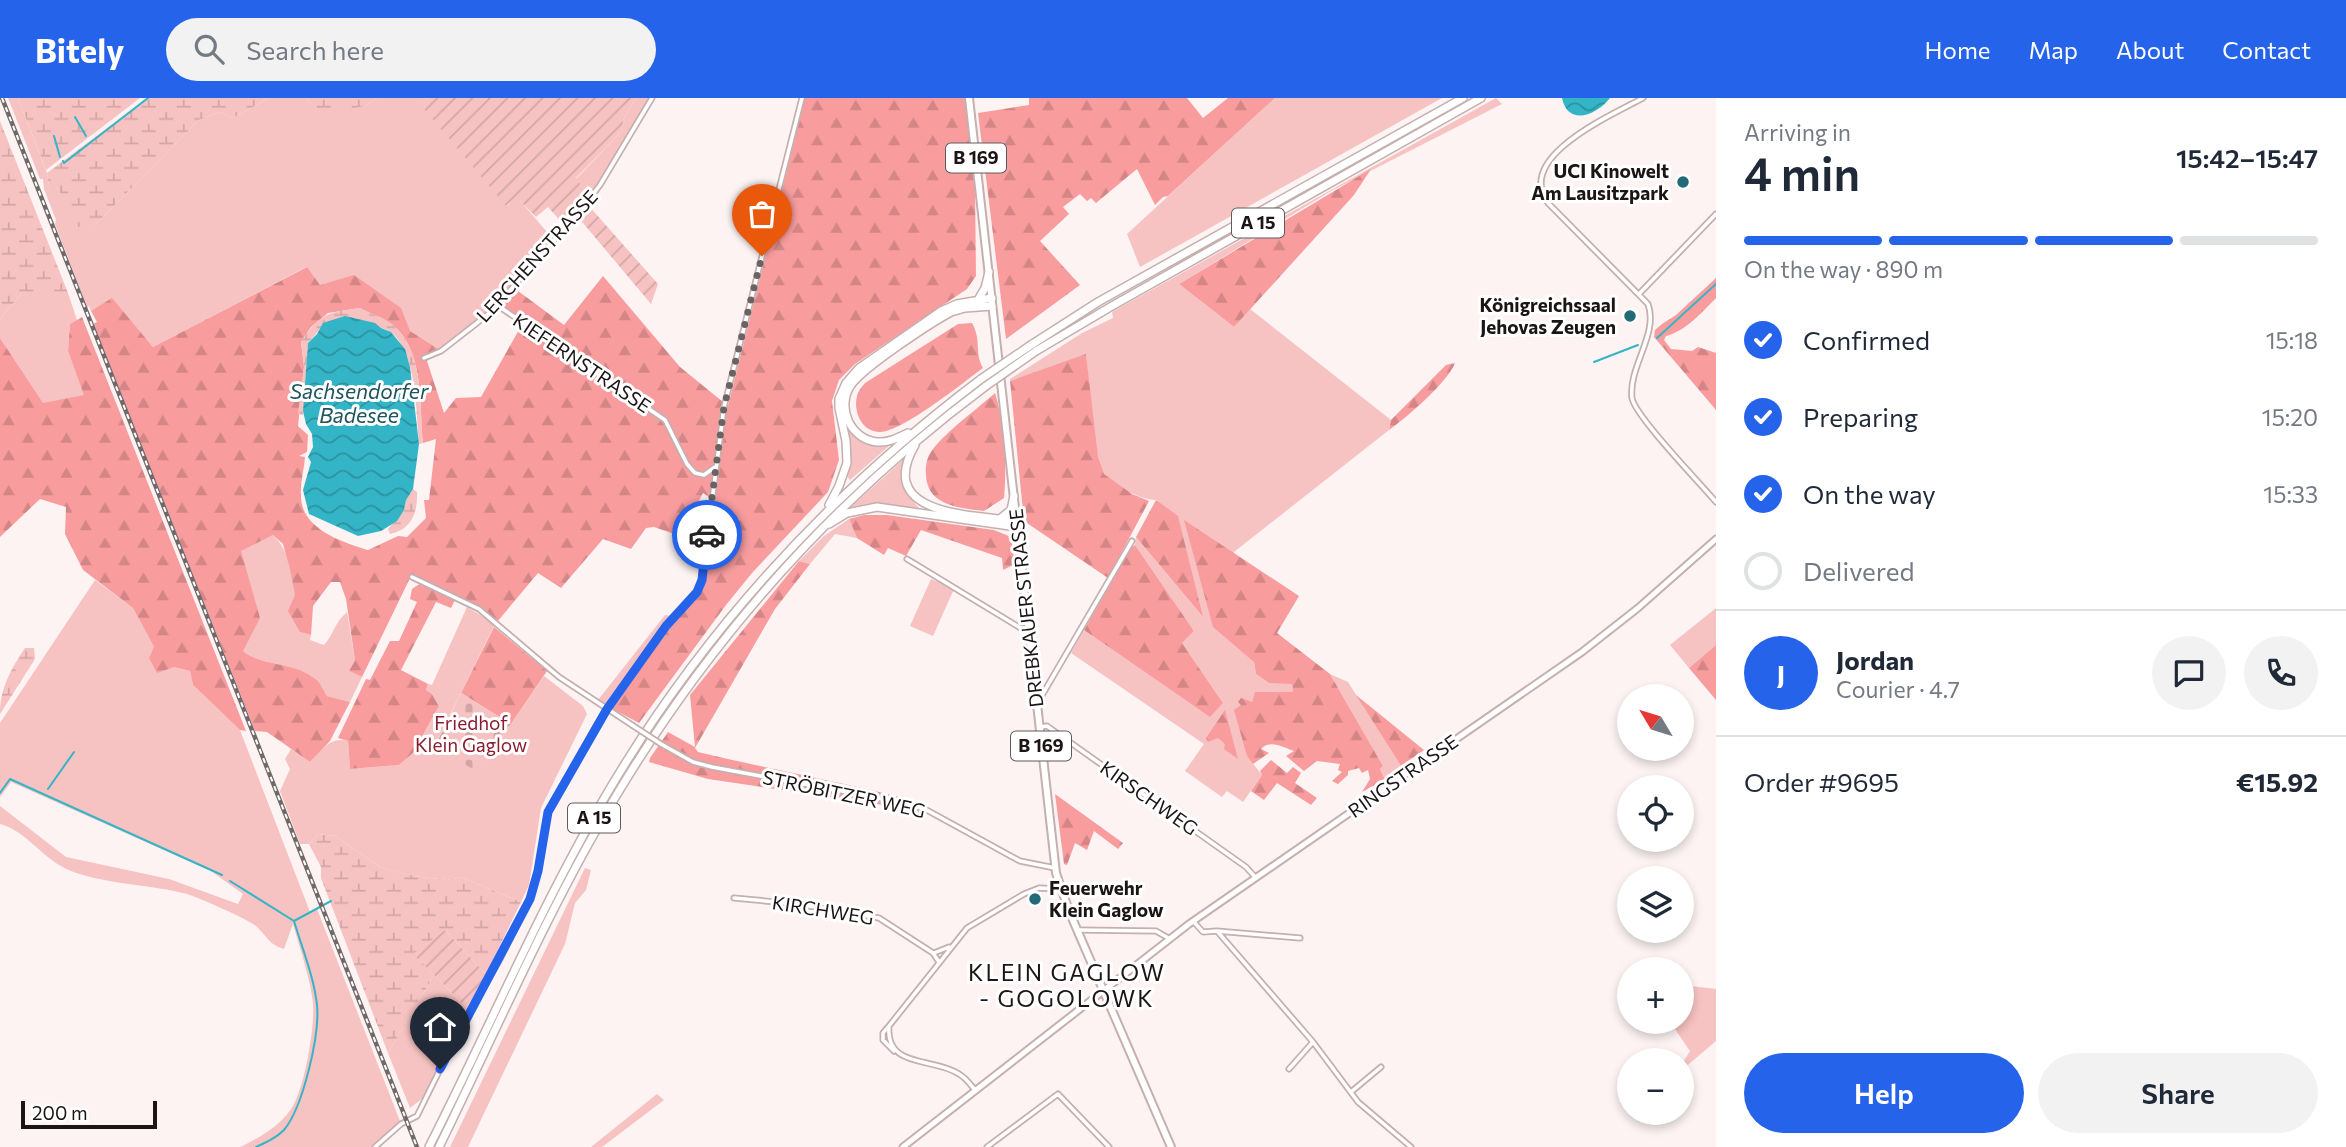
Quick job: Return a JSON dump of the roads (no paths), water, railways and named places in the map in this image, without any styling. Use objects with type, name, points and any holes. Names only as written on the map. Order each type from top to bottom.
[{"type":"highway","name":"A 15","points":[[429,1147],[547,907],[604,798],[648,727],[719,631],[787,552],[826,512],[921,426],[1098,302],[1463,98]]},
{"type":"highway","name":"A 15","points":[[1034,348],[1481,98]]},
{"type":"highway","points":[[978,300],[985,288],[989,272]]},
{"type":"highway","points":[[826,512],[847,463],[846,440],[839,408],[839,399],[846,383],[859,368],[941,311],[957,304],[992,298]]},
{"type":"highway","points":[[921,426],[889,441],[878,442],[861,436],[854,430],[846,415],[845,400],[850,386],[862,373],[951,312],[992,306]]},
{"type":"highway","name":"A 15","points":[[439,1147],[554,911],[612,802],[709,656],[766,588],[820,530],[919,438],[984,383]]},
{"type":"highway","points":[[919,438],[907,459],[905,469],[905,477],[913,495],[928,507],[1017,524]]},
{"type":"highway","points":[[1000,519],[1011,510],[1014,496]]},
{"type":"highway","points":[[820,530],[847,513],[877,506],[1017,524]]},
{"type":"main road","name":"B 169","points":[[969,98],[992,306]]},
{"type":"main road","name":"DREBKAUER STRASSE","points":[[992,306],[1055,867],[1060,889],[1171,1147]]},
{"type":"main road","name":"RINGSTRASSE","points":[[906,1146],[1194,921],[1582,652],[1716,539]]},
{"type":"street","name":"LERCHENSTRASSE","points":[[424,358],[441,352],[463,337],[497,304],[592,196],[652,98]]},
{"type":"street","points":[[375,1147],[401,1124],[417,1116],[463,1023],[500,959],[530,899],[538,871],[548,812],[607,709],[666,626],[697,592],[702,580],[724,407],[802,98]]},
{"type":"street","points":[[1643,98],[1566,144],[1545,166],[1540,184],[1541,193],[1647,304],[1650,316],[1632,400],[1643,419],[1716,502]]},
{"type":"street","points":[[1639,294],[1716,214]]},
{"type":"street","name":"KIEFERNSTRASSE","points":[[497,304],[665,420],[687,464],[695,473],[704,475],[716,466]]},
{"type":"street","points":[[1036,698],[1041,697],[1132,541]]},
{"type":"street","points":[[907,559],[1029,634]]},
{"type":"street","points":[[412,577],[479,609],[559,677],[607,709]]},
{"type":"street","points":[[1637,608],[1642,614]]},
{"type":"street","name":"STRÖBITZER WEG","points":[[607,709],[693,762],[923,808],[1020,861],[1055,867]]},
{"type":"street","name":"KIRSCHWEG","points":[[1039,727],[1047,726],[1246,867],[1256,878]]},
{"type":"street","points":[[975,1090],[956,1072],[912,1059],[889,1048],[883,1040],[883,1033],[967,928],[1024,894],[1039,888],[1060,889]]},
{"type":"street","name":"KIRCHWEG","points":[[734,898],[797,904],[879,918],[933,953],[939,962]]},
{"type":"street","points":[[1194,921],[1203,932],[1300,938]]},
{"type":"street","points":[[1078,930],[1156,931],[1170,939]]},
{"type":"street","points":[[1217,931],[1313,1042],[1358,1102],[1411,1147]]},
{"type":"street","points":[[933,953],[951,946]]},
{"type":"street","points":[[1289,1069],[1313,1042]]},
{"type":"street","points":[[1351,1092],[1381,1067]]},
{"type":"street","points":[[987,1147],[1058,1094],[1109,1147]]},
{"type":"water","points":[[1562,98],[1610,98],[1591,113],[1576,115],[1565,107]]},
{"type":"water","name":"Sachsendorfer Badesee","points":[[345,316],[375,323],[391,332],[405,349],[410,367],[419,444],[413,489],[397,521],[381,531],[358,536],[309,514],[303,490],[311,462],[308,457],[313,447],[312,434],[303,411],[308,343],[323,323]]},
{"type":"waterway","points":[[63,161],[64,163],[148,98]]},
{"type":"waterway","points":[[75,117],[86,136]]},
{"type":"waterway","points":[[54,136],[60,157]]},
{"type":"waterway","points":[[1657,338],[1716,284]]},
{"type":"waterway","points":[[1594,362],[1638,345]]},
{"type":"waterway","points":[[48,789],[74,752]]},
{"type":"waterway","points":[[0,793],[10,779],[222,875]]},
{"type":"waterway","points":[[230,881],[294,921],[331,901]]},
{"type":"waterway","points":[[256,1147],[278,1135],[291,1119],[304,1088],[313,1052],[317,1005],[311,973],[294,921]]},
{"type":"railway","points":[[2,98],[417,1147]]},
{"type":"place","name":"UCI Kinowelt Am Lausitzpark","points":[[1683,182]]},
{"type":"place","name":"Königreichssaal Jehovas Zeugen","points":[[1630,316]]},
{"type":"place","name":"Feuerwehr Klein Gaglow","points":[[1035,899]]},
{"type":"district","name":"KLEIN GAGLOW - GOGOLOWK","points":[[1067,986]]},
{"type":"park label","name":"Friedhof Klein Gaglow","points":[[471,734]]}]
